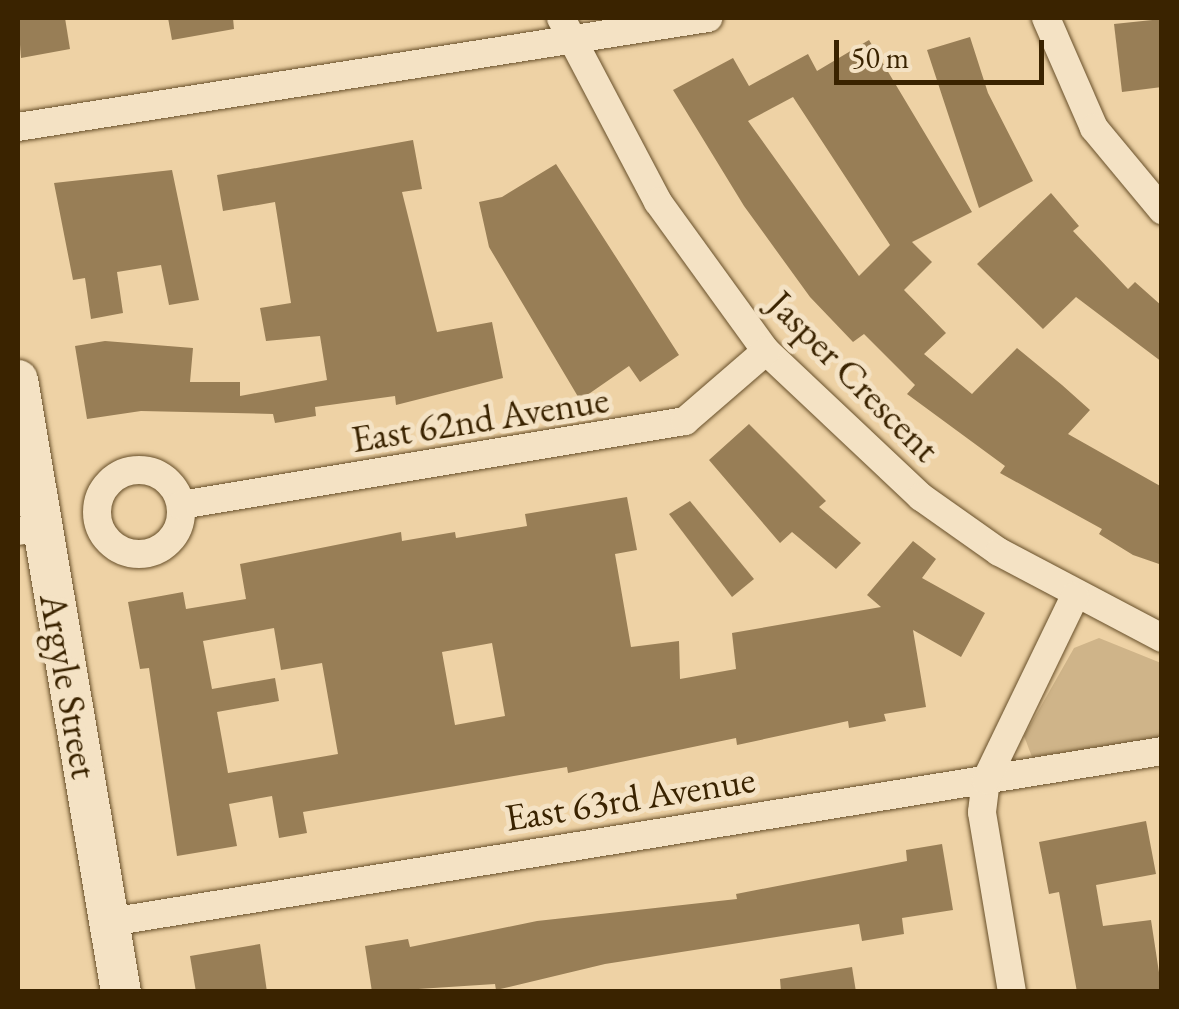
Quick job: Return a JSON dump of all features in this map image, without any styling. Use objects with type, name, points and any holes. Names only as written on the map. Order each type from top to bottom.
[{"type":"street","points":[[18,128],[565,28],[708,18]]},
{"type":"street","points":[[1046,18],[1094,128],[1162,210]]},
{"type":"street","name":"Jasper Crescent","points":[[565,28],[658,202],[766,351],[922,497],[1075,596],[1162,638]]},
{"type":"street","name":"East 62nd Avenue","points":[[181,505],[686,421],[766,351]]},
{"type":"street","name":"Argyle Street","points":[[18,380],[30,529],[110,922],[120,992]]},
{"type":"street","points":[[1012,992],[982,812],[986,780],[1075,596]]},
{"type":"street","name":"East 63rd Avenue","points":[[110,922],[1162,751]]},
{"type":"shaded area","points":[[1099,638],[1161,663],[1161,738],[1032,757],[1024,736],[1074,648]]},
{"type":"building","points":[[18,18],[65,18],[70,49],[21,58]]},
{"type":"building","points":[[168,18],[233,18],[234,29],[172,40]]},
{"type":"building","points":[[1162,19],[1162,87],[1122,92],[1114,24]]},
{"type":"building","points":[[970,37],[988,93],[1033,181],[979,208],[927,50]]},
{"type":"building","points":[[869,40],[972,212],[912,242],[932,262],[904,290],[946,333],[924,354],[972,394],[1017,348],[1062,385],[1090,410],[1068,434],[1162,487],[1162,565],[1133,555],[1099,534],[1102,529],[1000,473],[1005,466],[907,394],[915,385],[864,334],[853,342],[810,297],[744,206],[673,90],[733,58],[749,86],[808,54],[817,71]],"holes":[[[793,97],[890,245],[859,276],[748,121]]]},
{"type":"building","points":[[413,140],[422,189],[402,192],[437,332],[492,322],[503,378],[396,405],[395,396],[315,407],[316,416],[275,423],[273,414],[141,411],[87,419],[75,346],[105,341],[193,348],[190,382],[240,382],[240,396],[327,380],[320,336],[266,341],[260,308],[291,303],[275,202],[223,211],[217,175]]},
{"type":"building","points":[[556,164],[679,355],[640,382],[629,366],[580,400],[489,247],[479,202],[502,197]]},
{"type":"building","points":[[172,170],[199,300],[169,305],[161,265],[117,272],[123,313],[91,319],[85,278],[73,280],[54,183]]},
{"type":"building","points":[[1051,193],[1079,226],[1073,231],[1128,289],[1135,282],[1162,306],[1162,362],[1076,297],[1043,329],[977,264]]},
{"type":"building","points":[[749,424],[826,501],[819,507],[861,543],[836,569],[792,532],[780,543],[709,460]]},
{"type":"building","points":[[627,497],[637,550],[615,554],[631,647],[679,641],[680,679],[736,669],[732,633],[881,607],[867,595],[913,541],[936,559],[922,578],[985,613],[961,657],[913,630],[926,707],[884,714],[886,721],[849,728],[848,721],[737,745],[736,738],[568,773],[567,767],[303,812],[307,833],[279,838],[272,796],[229,804],[237,846],[177,856],[149,668],[140,669],[128,602],[183,592],[186,609],[246,599],[240,564],[401,532],[402,541],[455,532],[456,538],[527,526],[525,514]],"holes":[[[274,628],[281,670],[322,663],[338,754],[228,773],[217,712],[279,701],[275,678],[212,689],[203,641]],[[492,643],[505,716],[455,725],[442,652]]]},
{"type":"building","points":[[690,501],[754,579],[732,597],[669,514]]},
{"type":"building","points":[[1146,821],[1156,874],[1096,885],[1103,926],[1151,920],[1162,992],[1077,992],[1059,892],[1049,894],[1039,842]]},
{"type":"building","points":[[942,844],[953,910],[902,918],[904,934],[862,941],[859,924],[605,964],[496,990],[495,984],[372,992],[365,946],[408,939],[410,947],[537,921],[737,899],[736,894],[907,861],[906,850]]},
{"type":"building","points":[[260,944],[267,992],[196,992],[190,956]]},
{"type":"building","points":[[852,967],[856,992],[781,992],[780,979]]}]
